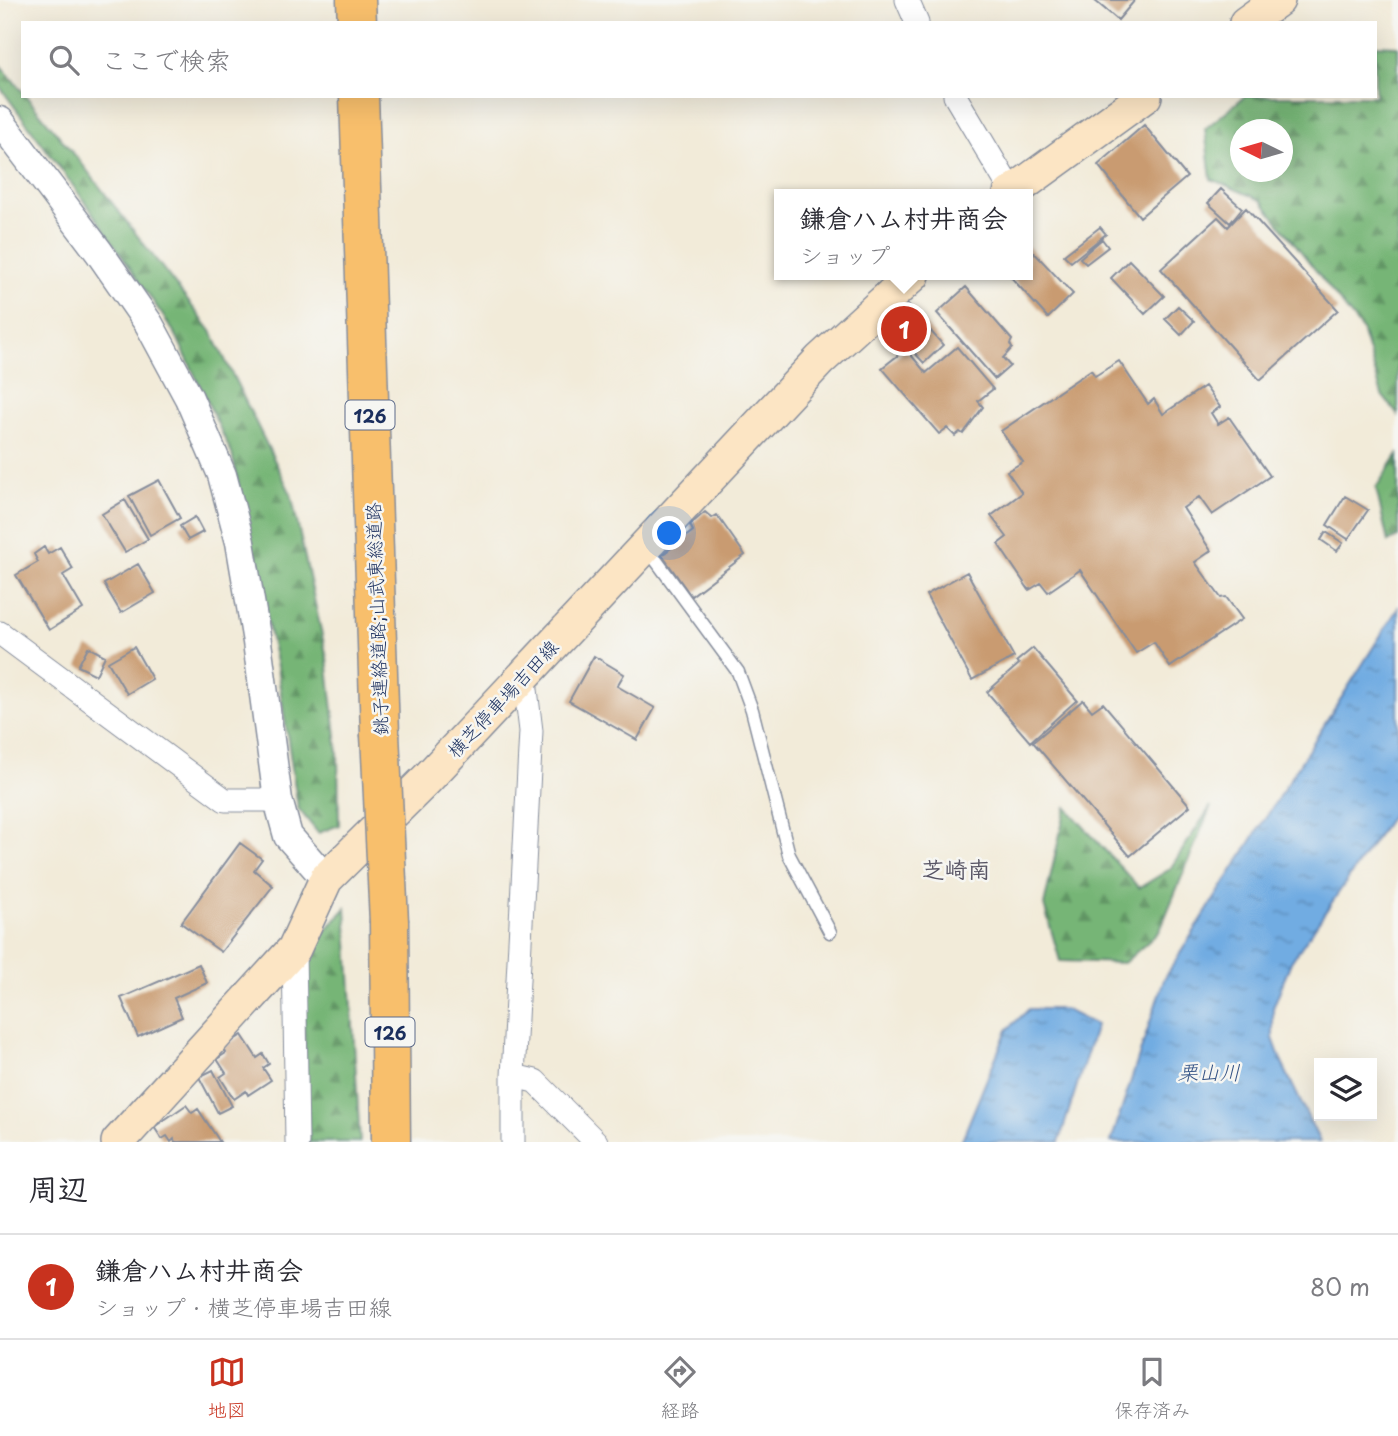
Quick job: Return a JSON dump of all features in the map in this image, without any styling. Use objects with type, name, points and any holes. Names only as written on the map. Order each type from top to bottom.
[{"type":"highway","points":[[356,0],[357,21]]},
{"type":"highway","name":"銚子連絡道路;山武東総道路","points":[[359,98],[388,922],[391,1142]]},
{"type":"main road","points":[[1249,21],[1278,0]]},
{"type":"main road","points":[[1017,189],[1142,98]]},
{"type":"main road","name":"横芝停車場吉田線","points":[[118,1142],[294,949],[326,879],[427,779],[820,360],[908,280]]},
{"type":"street","points":[[907,0],[916,21]]},
{"type":"street","points":[[956,98],[1009,189]]},
{"type":"street","points":[[0,121],[99,251],[149,324],[189,398],[222,475],[242,555],[257,642],[278,800],[288,836],[326,879]]},
{"type":"street","points":[[0,633],[225,800],[278,800]]},
{"type":"street","points":[[513,1142],[513,1076],[531,731],[524,673]]},
{"type":"street","points":[[294,949],[297,1142]]},
{"type":"street","points":[[513,1076],[535,1081],[596,1142]]},
{"type":"lane","points":[[645,545],[738,673],[752,710],[789,855],[830,932]]},
{"type":"green space","points":[[1377,45],[1398,46],[1398,415],[1382,395],[1362,330],[1261,200],[1211,179],[1205,129],[1243,98],[1377,98]]},
{"type":"green space","points":[[0,65],[21,90],[21,98],[28,98],[79,160],[211,331],[291,494],[327,658],[338,753],[339,825],[318,833],[298,808],[277,667],[232,454],[176,335],[88,206],[0,87]]},
{"type":"green space","points":[[1398,454],[1398,537],[1388,542],[1376,488]]},
{"type":"green space","points":[[1211,806],[1159,932],[1124,963],[1060,961],[1044,905],[1066,807],[1139,888],[1170,869]]},
{"type":"green space","points":[[346,908],[360,1142],[309,1142],[303,1002],[307,951]]},
{"type":"water","name":"栗山川","points":[[1398,608],[1398,806],[1291,962],[1273,1008],[1273,1038],[1320,1142],[1111,1142],[1164,979]]},
{"type":"water","points":[[1029,1009],[1064,1009],[1096,1025],[1059,1142],[961,1142],[1007,1030]]},
{"type":"building","points":[[1094,0],[1135,0],[1118,20]]},
{"type":"building","points":[[1144,125],[1187,177],[1140,217],[1098,165]]},
{"type":"building","points":[[1221,189],[1242,208],[1230,223],[1208,203]]},
{"type":"building","points":[[1246,208],[1338,310],[1260,380],[1161,269],[1218,217],[1228,227]]},
{"type":"building","points":[[1100,227],[1106,234],[1071,262],[1064,255]]},
{"type":"building","points":[[1102,239],[1108,247],[1086,264],[1080,258]]},
{"type":"building","points":[[1033,251],[1073,294],[1048,318],[1014,280],[1033,280]]},
{"type":"building","points":[[1129,260],[1164,296],[1145,314],[1111,278]]},
{"type":"building","points":[[966,287],[1012,340],[1012,348],[1003,358],[1010,366],[995,379],[937,313]]},
{"type":"building","points":[[906,303],[943,345],[924,363],[886,322]]},
{"type":"building","points":[[1178,306],[1194,321],[1181,335],[1165,319]]},
{"type":"building","points":[[957,347],[993,389],[978,401],[983,407],[963,434],[960,432],[955,436],[947,428],[939,434],[882,368],[906,349],[926,373]]},
{"type":"building","points":[[1119,361],[1148,404],[1154,399],[1163,414],[1205,386],[1220,407],[1211,413],[1218,424],[1229,417],[1270,476],[1212,515],[1199,497],[1183,508],[1211,551],[1195,562],[1221,598],[1226,597],[1242,619],[1170,667],[1154,642],[1136,653],[1080,570],[1048,592],[1041,583],[1029,590],[998,544],[1007,537],[991,516],[1022,493],[1007,471],[1023,462],[1001,431],[1091,370],[1095,376]]},
{"type":"building","points":[[159,480],[180,518],[150,535],[129,496]]},
{"type":"building","points":[[1345,496],[1368,510],[1348,539],[1327,525]]},
{"type":"building","points":[[125,500],[148,539],[125,552],[102,514]]},
{"type":"building","points":[[705,512],[712,518],[717,515],[745,555],[691,596],[662,555],[693,531],[690,525]]},
{"type":"building","points":[[195,517],[203,532],[188,540],[180,526]]},
{"type":"building","points":[[1326,532],[1343,543],[1337,551],[1321,540]]},
{"type":"building","points":[[44,547],[48,554],[60,547],[73,569],[63,575],[83,609],[49,630],[16,575],[38,562],[34,554]]},
{"type":"building","points":[[138,564],[155,593],[121,613],[104,584]]},
{"type":"building","points":[[967,572],[1014,657],[972,680],[926,595]]},
{"type":"building","points":[[88,647],[105,656],[96,675],[78,666]]},
{"type":"building","points":[[134,647],[152,679],[127,694],[108,662]]},
{"type":"building","points":[[1033,648],[1077,700],[1030,742],[987,692]]},
{"type":"building","points":[[594,656],[624,674],[617,686],[655,708],[637,740],[569,701]]},
{"type":"building","points":[[1083,700],[1092,711],[1103,703],[1190,806],[1130,856],[1033,742]]},
{"type":"building","points":[[240,843],[262,859],[254,870],[273,886],[221,952],[181,923]]},
{"type":"building","points":[[199,964],[207,983],[174,998],[182,1017],[138,1037],[121,998]]},
{"type":"building","points":[[242,1035],[257,1058],[263,1054],[269,1064],[263,1068],[271,1080],[248,1095],[246,1091],[234,1099],[220,1077],[226,1073],[217,1059],[226,1053],[223,1047]]},
{"type":"building","points":[[213,1070],[232,1106],[218,1113],[199,1077]]},
{"type":"building","points":[[186,1105],[192,1113],[198,1109],[220,1142],[175,1142],[174,1139],[171,1142],[167,1136],[162,1139],[154,1127]]},
{"type":"place","name":"鎌倉ハム村井商会","points":[[904,329]]},
{"type":"district","name":"芝崎南","points":[[956,868]]}]
